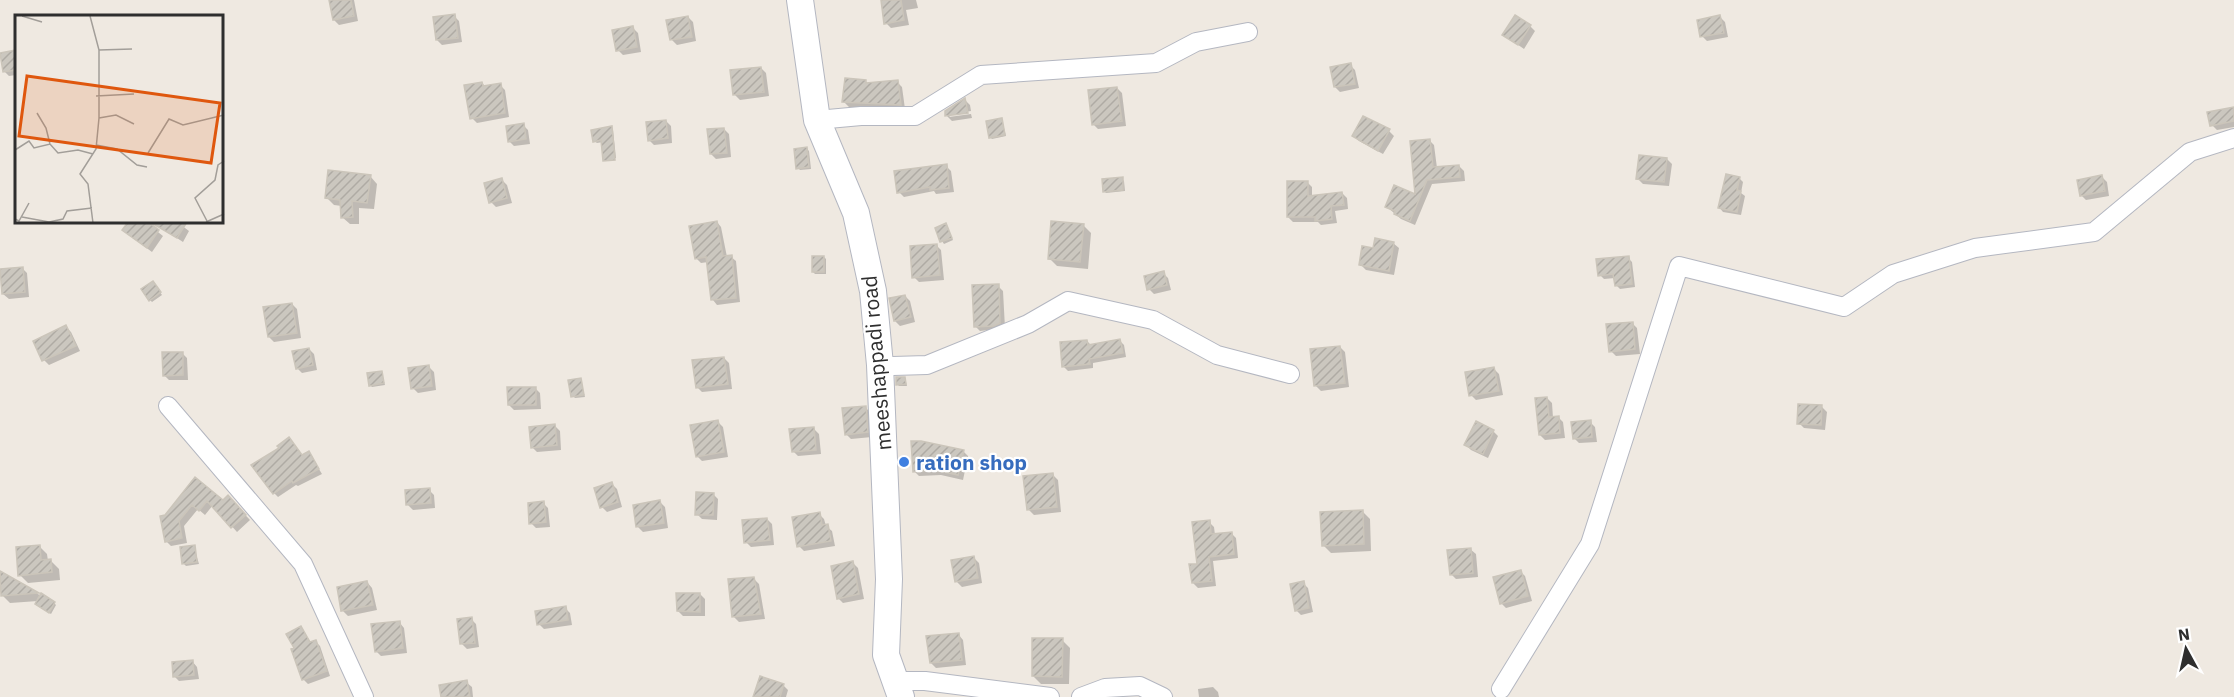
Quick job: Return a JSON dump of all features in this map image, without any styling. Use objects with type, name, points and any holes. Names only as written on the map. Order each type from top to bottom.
[{"type":"street","name":"meeshappadi road","points":[[800,0],[817,120],[856,213],[873,291],[880,365],[889,579],[886,655],[898,689]]},
{"type":"street","points":[[817,120],[861,116],[915,116],[981,75],[1156,63],[1196,42],[1248,32]]},
{"type":"street","points":[[1502,689],[1590,544],[1678,266],[1844,307],[1893,274],[1975,248],[2094,232],[2190,152],[2234,138]]},
{"type":"street","points":[[880,365],[927,365],[1028,324],[1068,301],[1153,320],[1217,355],[1290,374]]},
{"type":"street","points":[[168,406],[303,564],[364,697]]},
{"type":"street","points":[[898,689],[925,681],[1050,697]]},
{"type":"street","points":[[1081,697],[1105,688],[1140,686],[1163,697]]},
{"type":"building","points":[[329,0],[351,0],[354,16],[333,20]]},
{"type":"building","points":[[881,0],[901,0],[904,20],[884,24]]},
{"type":"building","points":[[455,14],[458,38],[436,40],[433,17]]},
{"type":"building","points":[[1515,15],[1531,25],[1518,45],[1502,35]]},
{"type":"building","points":[[1720,15],[1724,33],[1700,37],[1697,20]]},
{"type":"building","points":[[688,16],[692,37],[670,40],[666,20]]},
{"type":"building","points":[[633,26],[637,47],[616,51],[612,30]]},
{"type":"building","points":[[15,50],[15,70],[3,72],[0,53]]},
{"type":"building","points":[[1351,63],[1355,84],[1334,87],[1330,67]]},
{"type":"building","points":[[761,67],[764,92],[733,95],[730,70]]},
{"type":"building","points":[[845,78],[866,80],[866,83],[898,80],[901,105],[842,102]]},
{"type":"building","points":[[482,82],[483,86],[501,83],[505,113],[470,119],[464,85]]},
{"type":"building","points":[[1117,87],[1122,121],[1092,125],[1088,90]]},
{"type":"building","points":[[965,98],[968,113],[945,116],[945,111]]},
{"type":"building","points":[[2234,107],[2234,121],[2210,126],[2207,112]]},
{"type":"building","points":[[1363,116],[1390,129],[1378,151],[1352,136]]},
{"type":"building","points":[[1002,118],[1005,135],[989,138],[986,121]]},
{"type":"building","points":[[666,120],[668,138],[648,141],[646,122]]},
{"type":"building","points":[[524,123],[526,139],[508,142],[506,126]]},
{"type":"building","points":[[612,126],[615,160],[603,161],[601,140],[593,142],[591,130]]},
{"type":"building","points":[[724,128],[727,153],[710,154],[707,129]]},
{"type":"building","points":[[1430,139],[1433,167],[1459,165],[1460,177],[1427,180],[1410,221],[1385,207],[1394,185],[1415,194],[1410,141]]},
{"type":"building","points":[[807,147],[809,167],[796,169],[794,149]]},
{"type":"building","points":[[1639,155],[1667,158],[1664,182],[1636,179]]},
{"type":"building","points":[[947,164],[949,188],[930,190],[930,187],[897,193],[894,171]]},
{"type":"building","points":[[328,170],[371,175],[367,203],[352,201],[353,217],[341,218],[340,200],[325,198]]},
{"type":"building","points":[[1726,174],[1740,177],[1737,190],[1741,191],[1737,212],[1718,208]]},
{"type":"building","points":[[2102,175],[2105,191],[2080,196],[2077,180]]},
{"type":"building","points":[[1123,177],[1123,190],[1103,192],[1102,179]]},
{"type":"building","points":[[502,178],[507,198],[489,203],[484,183]]},
{"type":"building","points":[[1287,181],[1308,181],[1308,196],[1342,192],[1344,205],[1331,206],[1332,219],[1315,221],[1315,217],[1287,217]]},
{"type":"building","points":[[717,221],[723,256],[732,255],[736,298],[711,300],[706,257],[695,259],[689,226]]},
{"type":"building","points":[[1051,221],[1084,224],[1080,262],[1048,259]]},
{"type":"building","points":[[946,223],[952,238],[940,242],[935,228]]},
{"type":"building","points":[[126,224],[151,224],[159,230],[147,248],[122,230]]},
{"type":"building","points":[[153,224],[186,224],[177,238]]},
{"type":"building","points":[[1375,238],[1394,242],[1389,271],[1359,265],[1362,246],[1373,248]]},
{"type":"building","points":[[937,244],[940,275],[912,278],[910,246]]},
{"type":"building","points":[[812,256],[824,256],[824,272],[812,272]]},
{"type":"building","points":[[1629,256],[1632,284],[1615,286],[1613,274],[1598,276],[1596,259]]},
{"type":"building","points":[[23,267],[25,292],[2,294],[0,269]]},
{"type":"building","points":[[1164,271],[1167,285],[1147,290],[1144,276]]},
{"type":"building","points":[[153,281],[161,292],[149,301],[141,289]]},
{"type":"building","points":[[999,284],[1000,323],[994,326],[974,327],[972,285]]},
{"type":"building","points":[[905,295],[911,317],[894,321],[889,298]]},
{"type":"building","points":[[292,303],[297,333],[268,337],[263,307]]},
{"type":"building","points":[[1633,322],[1635,349],[1609,352],[1606,324]]},
{"type":"building","points":[[66,325],[76,346],[42,361],[33,341]]},
{"type":"building","points":[[1120,339],[1123,353],[1089,359],[1090,364],[1062,367],[1060,342],[1087,340],[1088,345]]},
{"type":"building","points":[[1340,346],[1345,383],[1314,386],[1310,349]]},
{"type":"building","points":[[309,348],[313,365],[296,369],[292,351]]},
{"type":"building","points":[[162,352],[183,352],[183,375],[163,376]]},
{"type":"building","points":[[724,357],[728,384],[696,388],[692,360]]},
{"type":"building","points":[[429,365],[432,386],[411,389],[408,368]]},
{"type":"building","points":[[1494,367],[1499,391],[1469,396],[1465,372]]},
{"type":"building","points":[[382,371],[384,383],[369,386],[367,373]]},
{"type":"building","points":[[896,377],[905,377],[906,384],[896,385]]},
{"type":"building","points":[[581,378],[584,395],[571,397],[568,380]]},
{"type":"building","points":[[507,387],[536,387],[536,405],[508,405]]},
{"type":"building","points":[[1547,397],[1549,417],[1559,416],[1560,433],[1539,435],[1535,398]]},
{"type":"building","points":[[1798,404],[1822,405],[1821,425],[1797,424]]},
{"type":"building","points":[[866,406],[868,432],[845,435],[842,408]]},
{"type":"building","points":[[718,420],[724,452],[696,457],[690,425]]},
{"type":"building","points":[[1591,420],[1592,437],[1573,439],[1571,422]]},
{"type":"building","points":[[1476,421],[1494,430],[1483,454],[1464,445]]},
{"type":"building","points":[[555,424],[557,445],[531,448],[529,427]]},
{"type":"building","points":[[814,427],[816,450],[792,452],[789,429]]},
{"type":"building","points":[[289,437],[302,455],[309,451],[319,469],[293,483],[292,481],[273,494],[251,465],[279,448],[277,446]]},
{"type":"building","points":[[911,441],[964,450],[958,475],[935,470],[913,472]]},
{"type":"building","points":[[1053,473],[1057,507],[1027,510],[1023,476]]},
{"type":"building","points":[[195,477],[223,500],[228,495],[246,515],[231,528],[207,501],[199,511],[192,505],[179,521],[182,538],[165,542],[160,516],[165,515]]},
{"type":"building","points":[[612,482],[618,502],[600,508],[594,488]]},
{"type":"building","points":[[430,488],[431,503],[406,505],[405,490]]},
{"type":"building","points":[[696,492],[714,493],[713,515],[695,515]]},
{"type":"building","points":[[660,500],[664,523],[636,527],[633,505]]},
{"type":"building","points":[[544,501],[546,522],[529,524],[528,503]]},
{"type":"building","points":[[1363,510],[1364,544],[1322,546],[1320,512]]},
{"type":"building","points":[[820,512],[822,525],[828,524],[831,541],[797,547],[792,517]]},
{"type":"building","points":[[767,518],[770,540],[744,543],[742,520]]},
{"type":"building","points":[[1210,520],[1211,534],[1232,532],[1234,554],[1209,557],[1212,581],[1192,583],[1189,564],[1197,564],[1192,522]]},
{"type":"building","points":[[40,545],[41,560],[51,559],[52,572],[18,576],[16,547]]},
{"type":"building","points":[[195,545],[197,562],[182,564],[180,547]]},
{"type":"building","points":[[1471,548],[1473,573],[1450,575],[1447,550]]},
{"type":"building","points":[[974,556],[978,578],[955,582],[951,560]]},
{"type":"building","points":[[853,561],[859,594],[837,599],[831,566]]},
{"type":"building","points":[[1521,570],[1528,596],[1500,604],[1493,577]]},
{"type":"building","points":[[0,571],[39,593],[1,596]]},
{"type":"building","points":[[754,577],[761,614],[732,617],[728,579]]},
{"type":"building","points":[[367,581],[373,605],[341,611],[337,587]]},
{"type":"building","points":[[1304,581],[1309,608],[1295,611],[1290,584]]},
{"type":"building","points":[[41,593],[55,602],[49,613],[35,604]]},
{"type":"building","points":[[676,593],[700,593],[700,612],[677,611]]},
{"type":"building","points":[[566,606],[568,620],[537,625],[535,611]]},
{"type":"building","points":[[472,617],[475,643],[460,644],[457,619]]},
{"type":"building","points":[[400,621],[403,648],[375,652],[371,624]]},
{"type":"building","points":[[301,626],[310,642],[316,640],[327,671],[302,680],[291,649],[294,648],[286,634]]},
{"type":"building","points":[[959,633],[962,660],[930,663],[926,636]]},
{"type":"building","points":[[1032,638],[1063,638],[1062,677],[1032,676]]},
{"type":"building","points":[[193,660],[194,675],[173,677],[172,662]]},
{"type":"building","points":[[760,676],[784,684],[780,697],[753,697]]},
{"type":"building","points":[[467,680],[470,697],[441,697],[439,685]]},
{"type":"place","name":"ration shop","points":[[904,462]]}]
